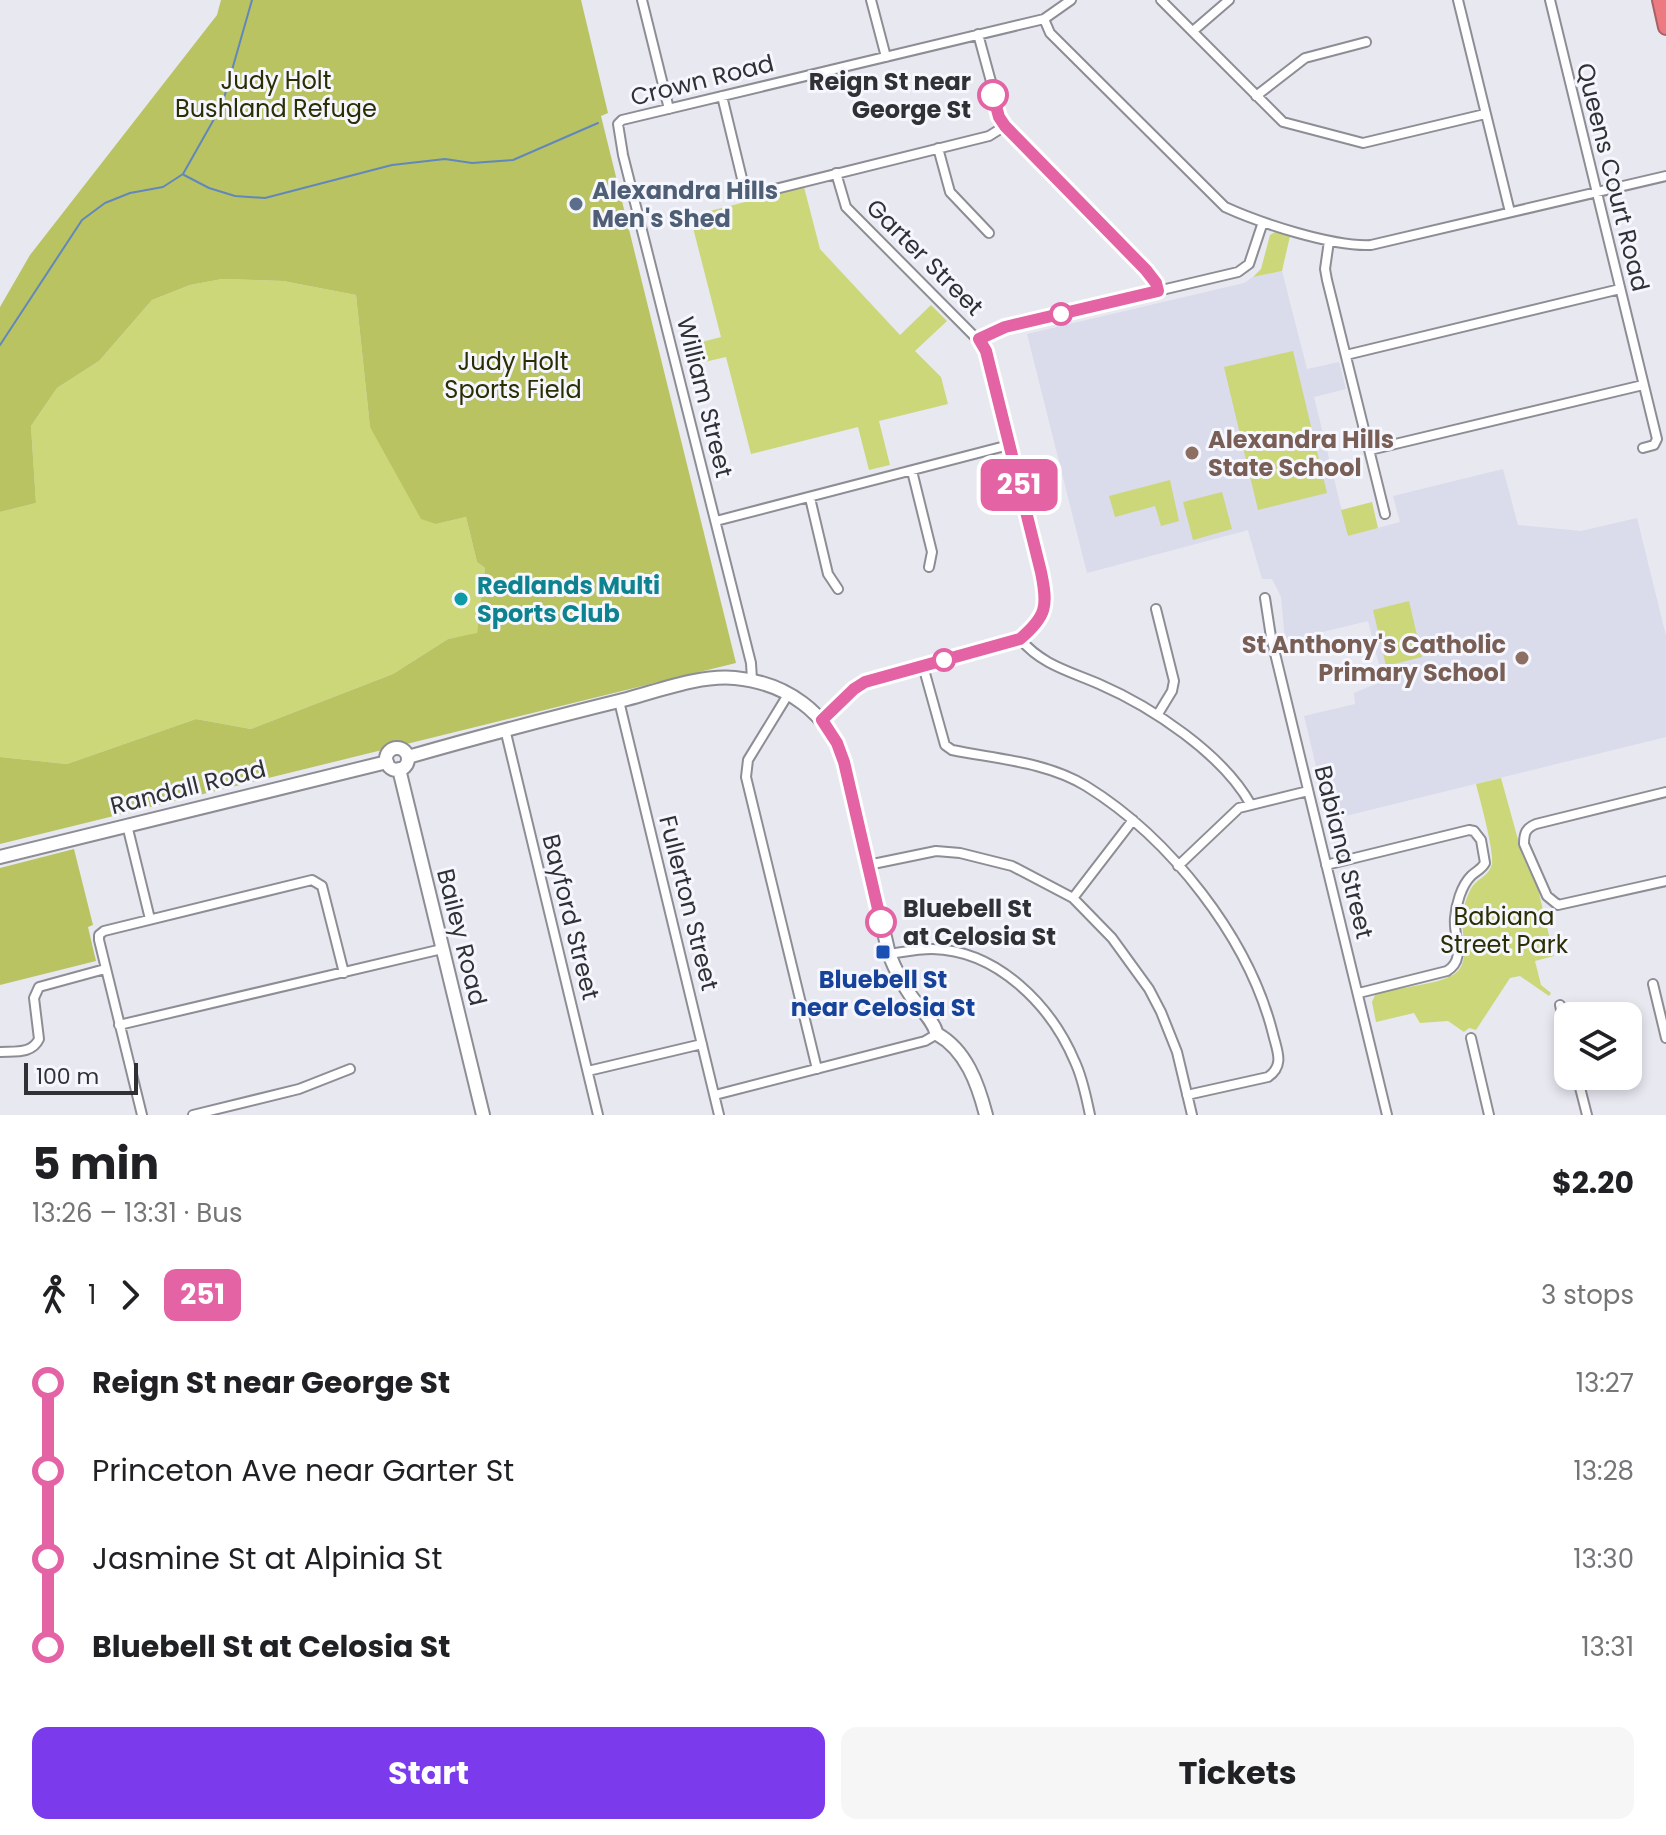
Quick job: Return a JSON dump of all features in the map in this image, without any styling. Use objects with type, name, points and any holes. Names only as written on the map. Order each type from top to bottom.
[{"type":"highway","points":[[1660,0],[1666,27]]},
{"type":"street","points":[[642,0],[669,109]]},
{"type":"street","points":[[871,0],[886,57]]},
{"type":"street","name":"Crown Road","points":[[618,124],[622,120],[1044,19],[1071,0]]},
{"type":"street","points":[[1161,0],[1283,122],[1363,143],[1485,114]]},
{"type":"street","points":[[1193,31],[1229,0]]},
{"type":"street","points":[[1458,0],[1510,212]]},
{"type":"street","name":"Queens Court Road","points":[[1550,0],[1657,439],[1654,445],[1643,448]]},
{"type":"street","points":[[1044,19],[1050,33],[1225,207],[1263,222],[1329,241],[1371,245],[1665,176]]},
{"type":"street","points":[[978,34],[997,113],[1005,126],[1146,270],[1158,291]]},
{"type":"street","points":[[1256,96],[1305,58],[1366,42]]},
{"type":"street","points":[[722,96],[745,191],[751,195],[993,135],[1005,126]]},
{"type":"street","name":"William Street","points":[[618,124],[620,143],[751,663],[752,680]]},
{"type":"street","points":[[938,148],[950,192],[989,233]]},
{"type":"street","name":"Garter Street","points":[[836,173],[846,207],[979,339],[986,351],[1046,600],[1041,618],[1020,639]]},
{"type":"street","points":[[979,339],[1005,327],[1245,269],[1254,254],[1263,222]]},
{"type":"street","points":[[1329,241],[1325,269],[1385,514]]},
{"type":"street","points":[[1346,355],[1620,289]]},
{"type":"street","points":[[1370,450],[1643,385]]},
{"type":"street","points":[[716,521],[1009,445]]},
{"type":"street","points":[[912,471],[932,552],[929,567]]},
{"type":"street","points":[[810,498],[828,574],[838,589]]},
{"type":"street","name":"Babiana Street","points":[[1265,598],[1271,637],[1387,1115]]},
{"type":"street","points":[[1156,609],[1174,681],[1172,691],[1158,714]]},
{"type":"street","points":[[986,1115],[980,1091],[968,1066],[948,1040],[937,1034],[933,1023],[898,975],[889,954],[844,762],[837,743],[822,720],[859,685],[1020,639],[1046,663],[1099,684],[1158,714],[1218,764],[1243,790],[1251,805]]},
{"type":"street","points":[[923,666],[942,738],[952,750],[1044,768],[1068,776],[1133,820],[1178,866],[1225,927],[1242,955],[1269,1017],[1280,1062],[1276,1071],[1268,1077],[1187,1095]]},
{"type":"street","name":"Randall Road","points":[[0,857],[387,762],[388,753],[394,749],[404,750],[408,757],[505,729],[711,679],[752,680],[789,693],[822,720]]},
{"type":"street","points":[[789,693],[748,760],[746,777],[817,1069]]},
{"type":"street","name":"Fullerton Street","points":[[619,701],[719,1115]]},
{"type":"street","name":"Bayford Street","points":[[505,729],[598,1115]]},
{"type":"street","points":[[387,762],[391,768],[399,769],[407,764],[408,757]]},
{"type":"street","name":"Bailey Road","points":[[399,769],[483,1115]]},
{"type":"street","points":[[1178,866],[1232,813],[1251,805],[1308,791]]},
{"type":"street","points":[[1666,792],[1536,824],[1526,830],[1524,837],[1524,844],[1547,896],[1558,905],[1666,881]]},
{"type":"street","points":[[1073,898],[1133,820]]},
{"type":"street","points":[[127,825],[150,919]]},
{"type":"street","points":[[1326,865],[1469,830],[1478,835],[1483,848],[1485,863],[1467,881],[1456,907],[1456,964],[1447,971],[1359,993]]},
{"type":"street","points":[[868,865],[936,851],[960,853],[1012,866],[1073,898],[1112,938],[1149,989],[1170,1028],[1192,1115]]},
{"type":"street","points":[[142,1115],[105,969],[99,935],[104,931],[312,880],[322,886],[344,973]]},
{"type":"street","points":[[119,1025],[442,949]]},
{"type":"street","points":[[889,954],[919,949],[951,951],[982,961],[1015,981],[1050,1019],[1070,1050],[1090,1115]]},
{"type":"street","points":[[0,1052],[26,1050],[37,1044],[34,998],[39,987],[105,969]]},
{"type":"street","points":[[1653,984],[1666,1038]]},
{"type":"street","points":[[715,1095],[925,1041],[937,1034]]},
{"type":"street","points":[[1471,1038],[1489,1115]]},
{"type":"street","points":[[588,1071],[702,1044]]},
{"type":"street","points":[[193,1115],[299,1089],[350,1069]]},
{"type":"street","points":[[1581,1090],[1587,1115]]},
{"type":"shaded area","points":[[1282,271],[1307,369],[1339,362],[1346,389],[1314,397],[1348,536],[1400,522],[1393,496],[1503,469],[1518,525],[1581,531],[1637,518],[1666,636],[1666,737],[1329,820],[1304,716],[1355,704],[1354,693],[1383,681],[1368,621],[1285,641],[1281,597],[1272,579],[1262,579],[1248,530],[1087,573],[1027,334],[1244,283],[1253,277]]},
{"type":"green space","name":"Judy Holt Sports Field","points":[[221,0],[581,0],[608,113],[601,116],[736,663],[0,844],[0,757],[67,764],[196,719],[251,729],[393,674],[448,639],[477,633],[485,568],[477,562],[466,517],[436,524],[421,519],[370,427],[356,295],[283,281],[222,279],[190,285],[152,300],[99,361],[57,388],[31,426],[36,503],[0,512],[0,307],[30,255],[217,15]]},
{"type":"green space","points":[[804,187],[820,249],[900,335],[931,305],[947,321],[915,351],[941,377],[948,404],[879,421],[890,465],[869,470],[858,427],[751,454],[726,357],[687,366],[682,347],[721,337],[690,216]]},
{"type":"green space","points":[[1275,232],[1290,236],[1282,271],[1253,277],[1261,269],[1270,235]]},
{"type":"green space","points":[[222,279],[283,281],[356,295],[370,427],[436,524],[466,517],[477,562],[485,568],[477,634],[448,639],[393,674],[251,729],[196,719],[67,764],[0,757],[0,512],[36,503],[31,426],[57,388],[99,361],[152,300],[190,285]]},
{"type":"green space","points":[[1293,351],[1327,493],[1258,510],[1224,367]]},
{"type":"green space","points":[[1170,480],[1179,521],[1161,526],[1155,506],[1115,517],[1109,496]]},
{"type":"green space","points":[[1222,492],[1232,529],[1193,540],[1183,502]]},
{"type":"green space","points":[[1372,502],[1378,528],[1348,536],[1341,510]]},
{"type":"green space","points":[[1409,601],[1422,657],[1386,666],[1373,610]]},
{"type":"green space","name":"Babiana Street Park","points":[[1501,778],[1522,854],[1538,889],[1554,956],[1535,961],[1541,985],[1551,993],[1549,996],[1520,976],[1510,978],[1476,1030],[1469,1028],[1464,1032],[1448,1021],[1420,1023],[1414,1013],[1376,1022],[1372,1002],[1375,995],[1442,980],[1462,965],[1464,907],[1472,887],[1492,864],[1476,784]]},
{"type":"green space","points":[[74,849],[93,925],[88,927],[96,961],[0,985],[0,868]]},
{"type":"waterway","points":[[0,345],[82,220],[105,203],[130,193],[163,187],[183,174],[222,105],[252,0]]},
{"type":"waterway","points":[[184,175],[209,188],[235,196],[265,198],[392,165],[445,159],[472,163],[513,160],[598,123]]},
{"type":"bus line","name":"251","points":[[881,922],[844,762],[837,743],[822,720],[865,682],[1020,639],[1041,618],[1045,607],[1041,572],[986,351],[979,339],[1005,327],[1158,291],[1152,276],[1005,126],[993,95]]},
{"type":"place","name":"Reign St near George St","points":[[993,95]]},
{"type":"place","name":"Alexandra Hills Men's Shed","points":[[576,204]]},
{"type":"place","name":"Alexandra Hills State School","points":[[1192,453]]},
{"type":"place","name":"Redlands Multi Sports Club","points":[[461,599]]},
{"type":"place","name":"St Anthony's Catholic Primary School","points":[[1522,658]]},
{"type":"place","name":"Bluebell St at Celosia St","points":[[881,922]]},
{"type":"place","name":"Bluebell St near Celosia St","points":[[883,952]]},
{"type":"park label","name":"Judy Holt Bushland Refuge","points":[[276,94]]}]
